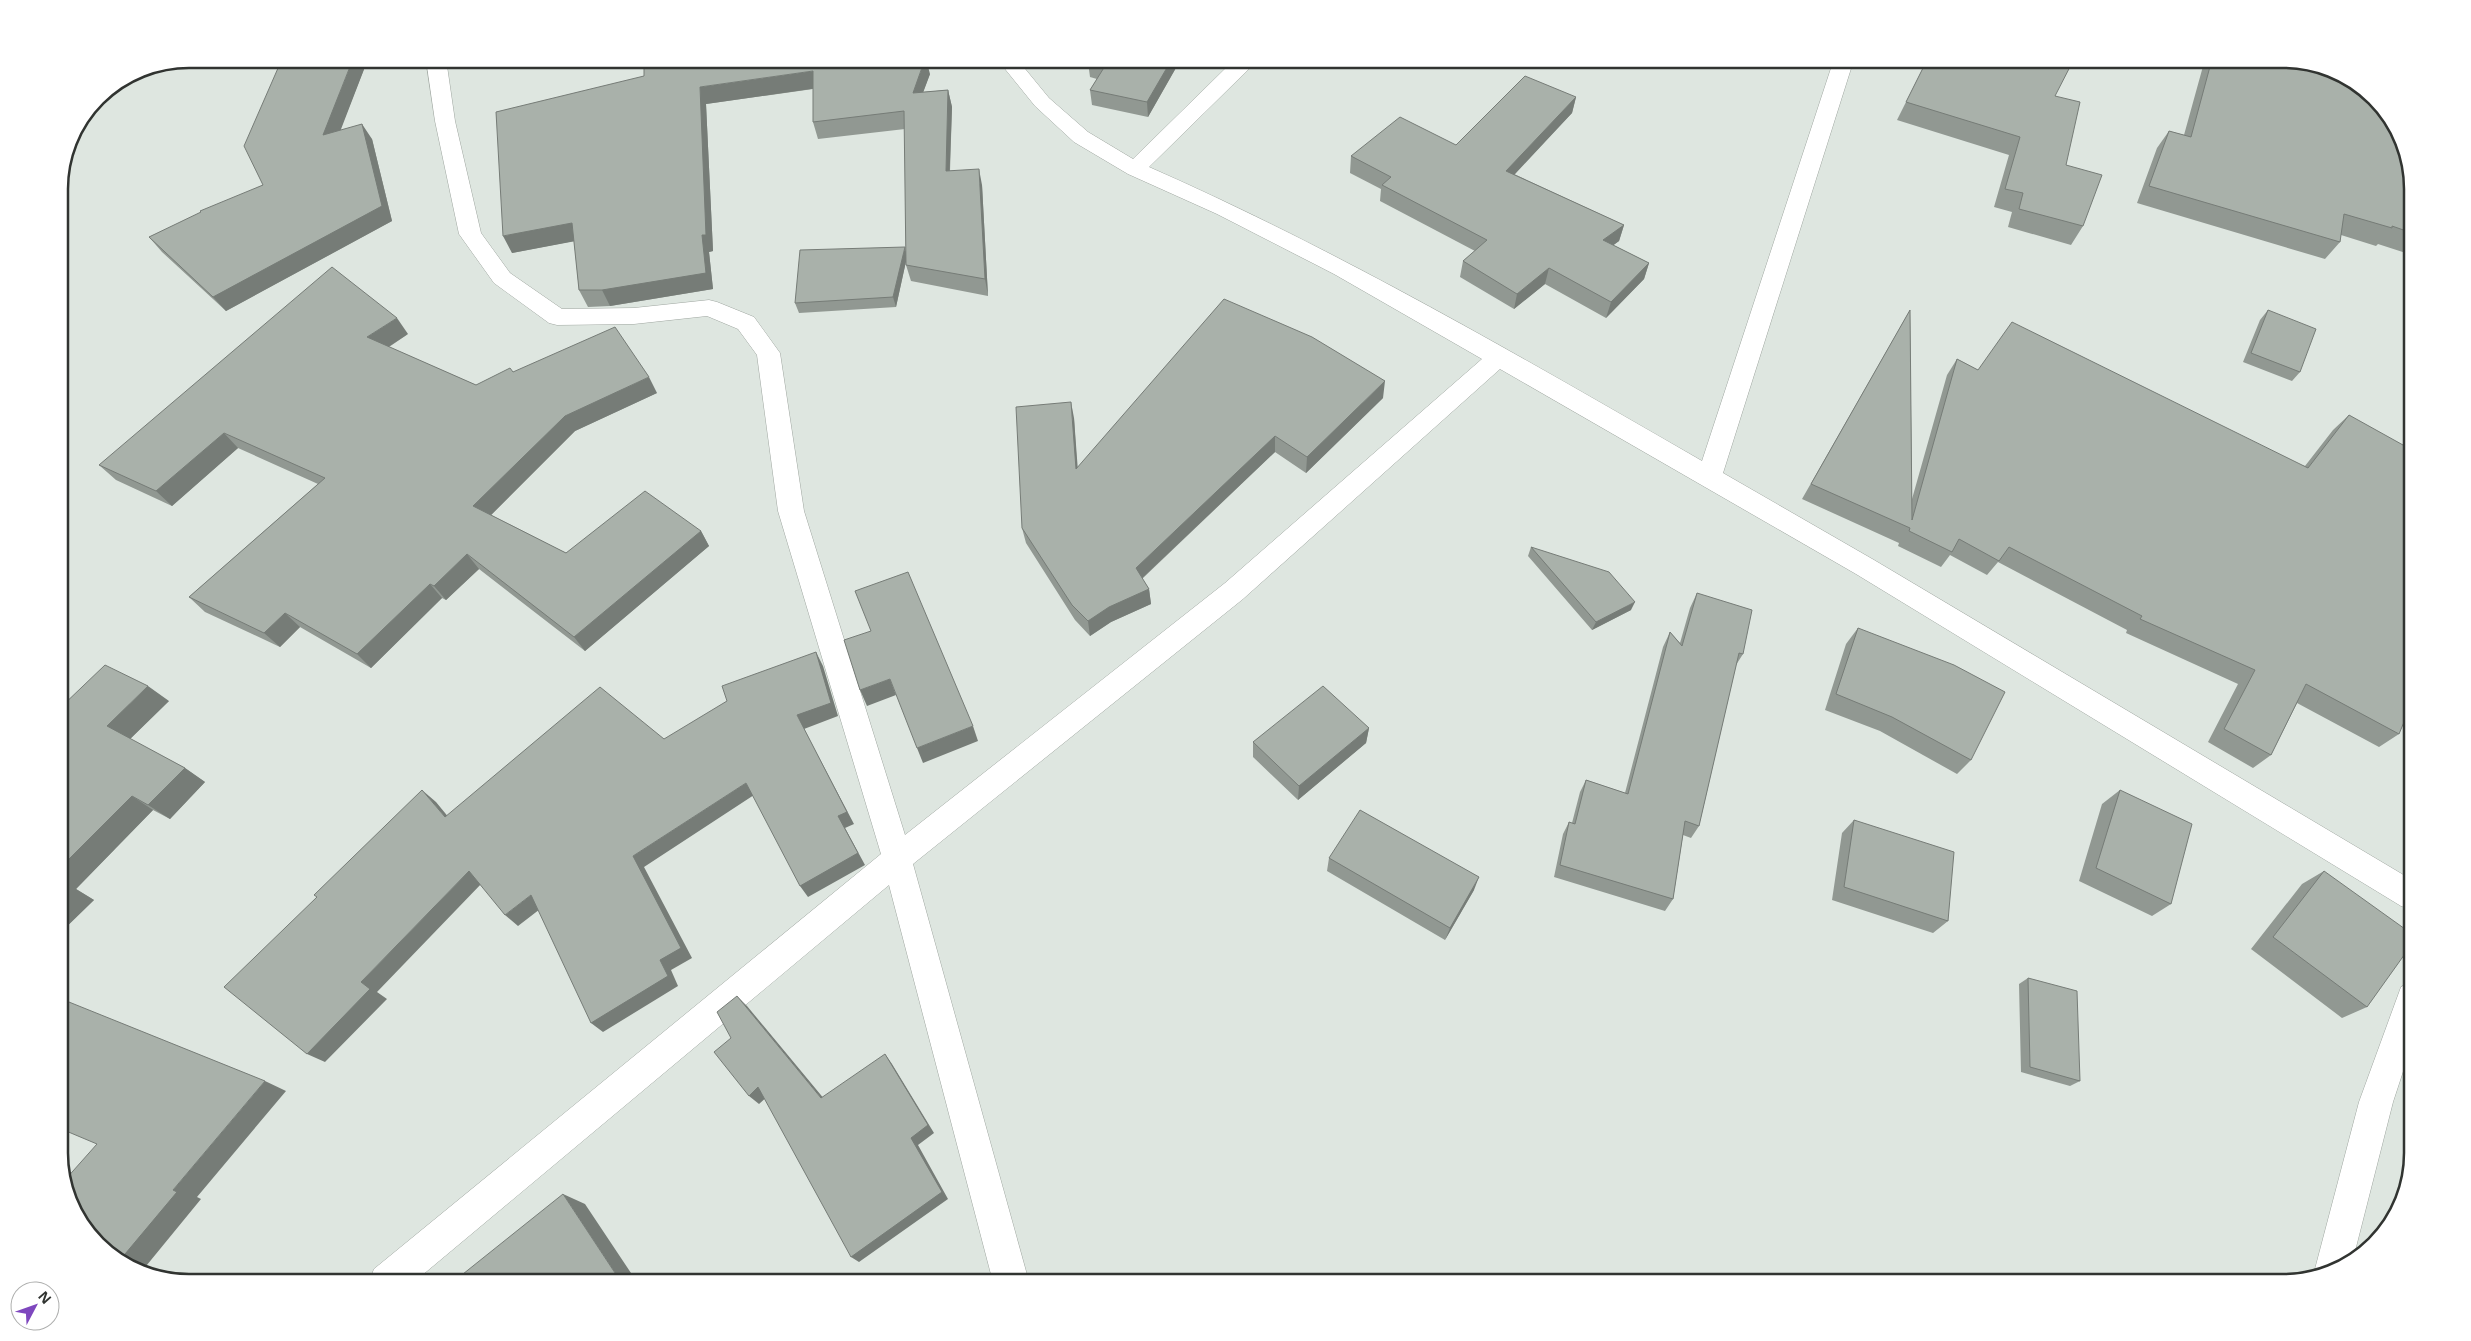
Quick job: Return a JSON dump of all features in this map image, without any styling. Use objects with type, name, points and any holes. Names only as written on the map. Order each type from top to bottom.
[{"type":"street","points":[[437,68],[445,121],[470,234],[502,278],[558,317],[634,316],[709,308],[746,323],[768,352],[791,511],[897,859],[1009,1274]]},
{"type":"street","points":[[1014,68],[1042,102],[1081,137],[1135,169],[1225,209],[1342,269],[1709,477],[1865,567],[2404,891]]},
{"type":"street","points":[[1135,169],[1237,68]]},
{"type":"street","points":[[1709,477],[1841,68]]},
{"type":"street","points":[[397,1274],[897,859],[1234,591],[1498,358]]},
{"type":"street","points":[[2335,1261],[2376,1102],[2404,1022]]},
{"type":"building","points":[[278,68],[349,68],[323,135],[362,124],[382,206],[213,297],[149,237],[200,211],[263,185],[244,146]]},
{"type":"building","points":[[644,68],[922,68],[913,93],[948,90],[946,171],[979,169],[985,279],[906,265],[904,111],[813,122],[813,71],[700,87],[706,235],[702,235],[706,273],[602,290],[579,290],[572,223],[503,236],[496,112],[644,76]]},
{"type":"building","points":[[1104,68],[1167,68],[1147,102],[1090,90]]},
{"type":"building","points":[[1923,68],[2069,68],[2055,96],[2080,102],[2066,165],[2102,175],[2083,226],[2019,209],[2023,193],[2005,189],[2020,137],[1906,102]]},
{"type":"building","points":[[2210,68],[2291,68],[2322,74],[2336,80],[2362,97],[2374,109],[2391,135],[2397,149],[2403,180],[2403,230],[2344,214],[2340,242],[2149,186],[2169,131],[2191,137]]},
{"type":"building","points":[[1525,76],[1576,97],[1506,171],[1624,225],[1603,240],[1649,263],[1611,302],[1549,268],[1517,294],[1463,261],[1487,240],[1382,185],[1391,177],[1351,156],[1400,117],[1456,145]]},
{"type":"building","points":[[905,247],[893,297],[795,303],[800,250]]},
{"type":"building","points":[[332,267],[397,318],[367,337],[476,385],[510,368],[513,372],[615,327],[649,377],[565,416],[473,506],[566,553],[645,491],[701,531],[574,637],[467,554],[434,586],[430,584],[357,654],[285,613],[264,633],[189,597],[325,478],[224,433],[156,491],[99,465]]},
{"type":"building","points":[[1224,299],[1312,337],[1385,381],[1307,457],[1275,436],[1136,568],[1149,589],[1109,607],[1088,621],[1072,605],[1022,528],[1016,407],[1071,402],[1076,469]]},
{"type":"building","points":[[1910,310],[1912,520],[1957,359],[1978,370],[2012,322],[2308,468],[2349,415],[2403,445],[2404,723],[2399,734],[2306,684],[2271,755],[2224,729],[2255,670],[2140,619],[2142,616],[2009,547],[1999,561],[1959,539],[1952,552],[1909,531],[1910,528],[1811,484]]},
{"type":"building","points":[[2268,310],[2316,329],[2300,372],[2251,353]]},
{"type":"building","points":[[1531,547],[1609,572],[1635,602],[1596,622]]},
{"type":"building","points":[[908,572],[973,726],[917,748],[890,679],[860,690],[844,640],[871,631],[855,591]]},
{"type":"building","points":[[1697,593],[1752,610],[1743,654],[1739,653],[1699,826],[1685,821],[1673,899],[1560,865],[1569,822],[1575,824],[1586,780],[1628,794],[1670,632],[1682,646]]},
{"type":"building","points":[[1858,628],[1954,665],[2005,692],[1971,760],[1892,717],[1836,694]]},
{"type":"building","points":[[816,652],[831,703],[797,715],[847,812],[838,816],[858,853],[800,886],[746,783],[633,856],[681,948],[660,960],[668,976],[591,1023],[531,895],[505,915],[469,871],[361,982],[370,989],[307,1054],[224,987],[317,897],[314,895],[422,790],[445,817],[600,687],[664,739],[727,701],[722,686]]},
{"type":"building","points":[[105,665],[148,686],[107,726],[185,768],[148,805],[132,796],[68,860],[68,700]]},
{"type":"building","points":[[1323,686],[1369,728],[1299,786],[1253,742]]},
{"type":"building","points":[[2120,790],[2192,824],[2171,904],[2096,868]]},
{"type":"building","points":[[1360,810],[1479,877],[1450,928],[1329,858]]},
{"type":"building","points":[[1854,820],[1954,852],[1948,921],[1844,887]]},
{"type":"building","points":[[2324,871],[2404,928],[2404,955],[2367,1007],[2273,937]]},
{"type":"building","points":[[2028,978],[2077,991],[2080,1081],[2030,1067]]},
{"type":"building","points":[[737,996],[821,1098],[885,1054],[928,1125],[911,1138],[942,1192],[851,1257],[758,1087],[749,1096],[714,1052],[731,1038],[717,1012]]},
{"type":"building","points":[[68,1002],[265,1081],[173,1190],[177,1192],[124,1255],[109,1244],[88,1220],[74,1192],[70,1176],[97,1144],[68,1132]]},
{"type":"building","points":[[563,1194],[616,1274],[463,1274]]}]
